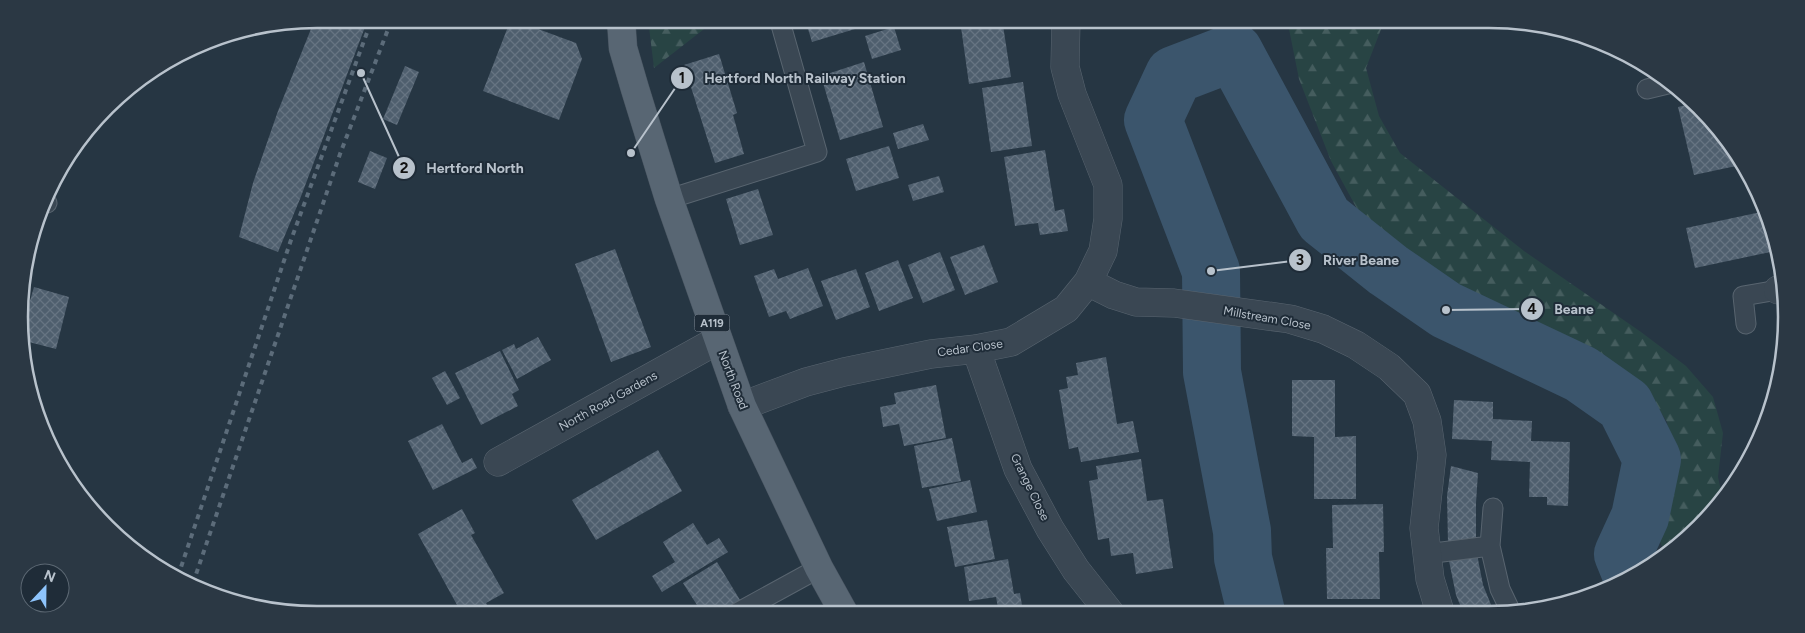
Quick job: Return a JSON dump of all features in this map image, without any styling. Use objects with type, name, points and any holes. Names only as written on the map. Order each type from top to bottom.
[{"type":"main road","name":"North Road","points":[[622,28],[623,48],[669,199],[742,406],[819,568],[840,606]]},
{"type":"street","name":"Cedar Close","points":[[742,406],[806,382],[844,372],[931,354],[976,349],[1011,342],[1066,309],[1088,282],[1103,252],[1108,219],[1108,185],[1072,94],[1065,67],[1066,28]]},
{"type":"street","name":"Millstream Close","points":[[1088,282],[1114,296],[1136,302],[1174,303],[1243,312],[1290,320],[1323,329],[1356,345],[1389,367],[1417,394],[1427,421],[1432,455],[1424,528],[1430,579],[1438,606]]},
{"type":"street","name":"North Road Gardens","points":[[498,462],[718,340]]},
{"type":"street","name":"Grange Close","points":[[976,349],[1018,469],[1050,529],[1076,570],[1105,606]]},
{"type":"lane","points":[[669,199],[817,152],[782,28]]},
{"type":"lane","points":[[1647,89],[1662,85]]},
{"type":"lane","points":[[1746,324],[1742,296],[1776,290]]},
{"type":"lane","points":[[1493,508],[1490,546],[1500,589],[1508,605]]},
{"type":"lane","points":[[1426,554],[1490,546]]},
{"type":"lane","points":[[750,606],[819,568]]},
{"type":"green space","points":[[649,28],[705,28],[654,68]]},
{"type":"green space","points":[[1289,28],[1382,28],[1366,68],[1379,116],[1400,153],[1524,251],[1641,332],[1686,366],[1713,397],[1723,433],[1718,477],[1721,489],[1706,507],[1679,534],[1662,547],[1660,542],[1658,516],[1670,448],[1667,422],[1652,398],[1631,378],[1477,307],[1404,263],[1367,227],[1331,161],[1299,79]]},
{"type":"building","points":[[311,28],[365,28],[278,252],[239,237],[253,183],[278,111]]},
{"type":"building","points":[[508,28],[535,28],[576,43],[582,59],[559,120],[483,91]]},
{"type":"building","points":[[808,28],[855,28],[855,29],[812,42]]},
{"type":"building","points":[[894,28],[901,50],[872,59],[865,36]]},
{"type":"building","points":[[961,28],[1003,28],[1011,77],[969,84]]},
{"type":"building","points":[[719,54],[737,113],[733,115],[744,154],[715,163],[684,65]]},
{"type":"building","points":[[864,62],[883,127],[840,140],[821,76]]},
{"type":"building","points":[[405,66],[419,72],[397,125],[383,119]]},
{"type":"building","points":[[1023,82],[1032,146],[991,152],[982,88]]},
{"type":"building","points":[[1686,105],[1693,112],[1718,141],[1735,166],[1694,175],[1678,107]]},
{"type":"building","points":[[923,124],[929,140],[898,149],[893,133]]},
{"type":"building","points":[[889,146],[899,178],[856,191],[846,159]]},
{"type":"building","points":[[1045,150],[1055,211],[1064,209],[1068,231],[1040,235],[1038,223],[1015,226],[1004,157]]},
{"type":"building","points":[[370,151],[387,158],[375,189],[358,182]]},
{"type":"building","points":[[939,176],[944,192],[913,201],[908,185]]},
{"type":"building","points":[[758,189],[773,235],[740,245],[726,199]]},
{"type":"building","points":[[1758,213],[1770,252],[1695,268],[1686,228]]},
{"type":"building","points":[[984,245],[998,282],[965,295],[950,257]]},
{"type":"building","points":[[615,249],[651,347],[611,362],[575,264]]},
{"type":"building","points":[[940,252],[955,290],[923,303],[908,265]]},
{"type":"building","points":[[898,260],[913,298],[879,311],[865,273]]},
{"type":"building","points":[[808,268],[823,306],[790,319],[786,311],[769,317],[754,276],[774,269],[778,279]]},
{"type":"building","points":[[856,269],[870,307],[836,320],[821,281]]},
{"type":"building","points":[[34,287],[69,297],[56,349],[29,342],[29,304]]},
{"type":"building","points":[[538,337],[551,360],[517,379],[502,350],[514,344],[516,349]]},
{"type":"building","points":[[500,351],[519,390],[512,394],[518,406],[481,425],[455,373]]},
{"type":"building","points":[[1106,357],[1117,424],[1133,421],[1139,452],[1081,462],[1078,447],[1069,449],[1059,390],[1068,388],[1066,377],[1078,375],[1076,363]]},
{"type":"building","points":[[445,371],[460,398],[447,405],[432,378]]},
{"type":"building","points":[[1292,380],[1335,380],[1335,437],[1356,436],[1356,499],[1314,499],[1314,437],[1292,436]]},
{"type":"building","points":[[936,385],[946,438],[904,446],[899,424],[883,427],[880,407],[896,404],[894,393]]},
{"type":"building","points":[[1454,400],[1493,402],[1493,419],[1532,421],[1531,441],[1570,442],[1568,506],[1547,505],[1547,497],[1529,497],[1530,462],[1491,460],[1492,441],[1452,439]]},
{"type":"building","points":[[442,424],[462,463],[472,458],[477,468],[433,490],[408,441]]},
{"type":"building","points":[[952,438],[961,481],[922,488],[914,446]]},
{"type":"building","points":[[658,450],[682,491],[596,540],[572,500]]},
{"type":"building","points":[[1141,459],[1147,501],[1163,499],[1173,568],[1136,574],[1133,553],[1111,556],[1109,538],[1098,540],[1089,481],[1098,479],[1096,466]]},
{"type":"building","points":[[1451,466],[1478,473],[1476,538],[1448,543],[1447,496]]},
{"type":"building","points":[[970,480],[977,512],[937,521],[929,489]]},
{"type":"building","points":[[1383,504],[1384,552],[1379,552],[1380,599],[1327,599],[1326,548],[1333,548],[1332,505]]},
{"type":"building","points":[[462,509],[475,533],[471,535],[504,593],[486,603],[488,606],[458,606],[418,534]]},
{"type":"building","points":[[987,520],[995,559],[955,567],[947,527]]},
{"type":"building","points":[[693,523],[707,545],[719,538],[728,552],[662,592],[652,576],[675,562],[663,542]]},
{"type":"building","points":[[1477,554],[1483,585],[1491,606],[1461,606],[1456,595],[1449,561]]},
{"type":"building","points":[[1008,559],[1014,594],[1020,593],[1022,606],[998,606],[996,597],[969,601],[964,567]]},
{"type":"building","points":[[717,562],[740,600],[730,606],[698,606],[683,583]]},
{"type":"waterway","points":[[1234,52],[1324,219],[1388,270],[1446,310],[1581,374],[1625,405],[1652,459],[1640,517],[1623,554],[1629,569]]},
{"type":"waterway","points":[[1234,52],[1174,75],[1153,120],[1211,271],[1212,372],[1242,531],[1243,558],[1255,606]]},
{"type":"railway","points":[[180,571],[291,240],[369,28]]},
{"type":"railway","points":[[195,579],[340,154],[389,28]]},
{"type":"place","name":"Hertford North","points":[[361,73]]},
{"type":"place","name":"Hertford North Railway Station","points":[[631,153]]},
{"type":"place","name":"River Beane","points":[[1211,271]]},
{"type":"place","name":"Beane","points":[[1446,310]]}]
